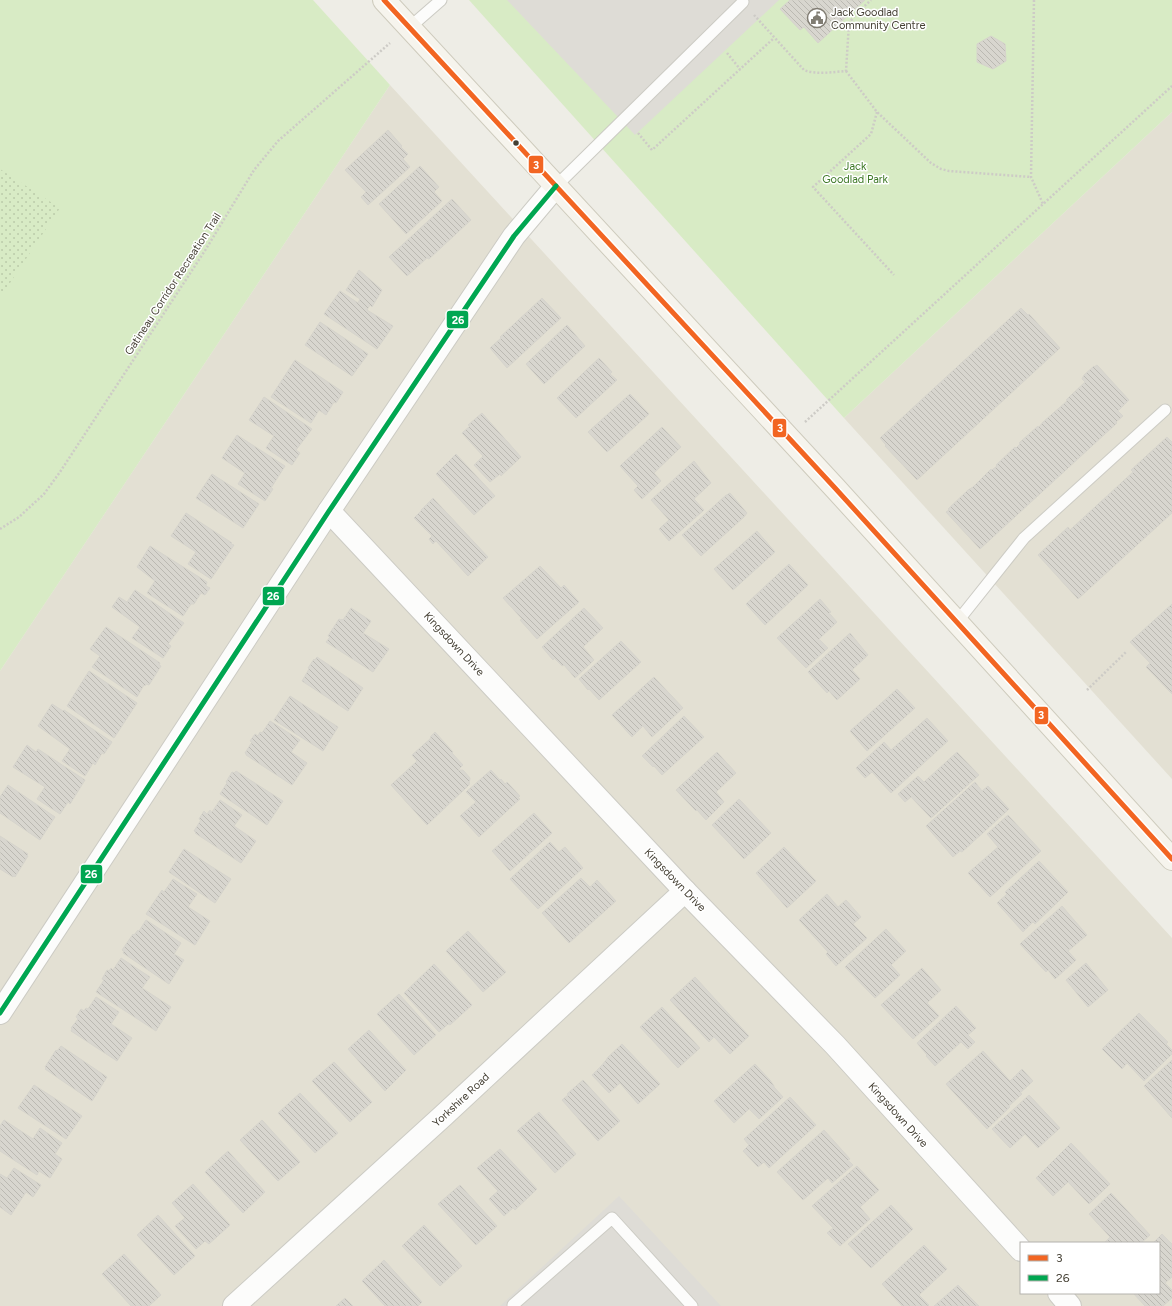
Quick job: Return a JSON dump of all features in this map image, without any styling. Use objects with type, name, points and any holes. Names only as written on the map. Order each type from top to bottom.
[{"type":"main road","points":[[384,0],[788,437],[1172,859]]},
{"type":"street","points":[[4,1001],[329,511],[514,236],[556,186]]},
{"type":"street","name":"Kingsdown Drive","points":[[329,511],[685,891],[835,1045],[1020,1249]]},
{"type":"street","name":"Yorkshire Road","points":[[234,1306],[444,1116],[685,891]]},
{"type":"street","points":[[1060,1294],[1070,1306]]},
{"type":"lane","points":[[409,28],[441,0]]},
{"type":"lane","points":[[556,186],[743,2]]},
{"type":"lane","points":[[957,622],[1024,538],[1165,410]]},
{"type":"lane","points":[[513,1306],[612,1218],[692,1306]]},
{"type":"path","points":[[871,0],[849,23],[846,71],[877,112],[924,158],[931,164],[941,169],[958,172],[1031,177]]},
{"type":"path","points":[[1034,0],[1031,177],[1043,204]]},
{"type":"path","points":[[743,2],[805,71],[846,71]]},
{"type":"path","points":[[638,133],[652,150],[774,38]]},
{"type":"path","name":"Gatineau Corridor Recreation Trail","points":[[0,529],[19,517],[44,494],[60,472],[206,249],[254,170],[278,141],[385,47]]},
{"type":"path","points":[[726,53],[740,69]]},
{"type":"path","points":[[788,437],[1172,86]]},
{"type":"path","points":[[877,112],[871,134],[813,187],[894,275]]},
{"type":"path","points":[[1087,690],[1126,652]]},
{"type":"shaded area","points":[[507,0],[779,0],[635,135]]},
{"type":"shaded area","points":[[390,85],[1172,938],[1172,1306],[0,1306],[0,671]]},
{"type":"shaded area","points":[[1172,112],[1172,779],[844,418]]},
{"type":"shaded area","points":[[619,1196],[721,1306],[500,1306]]},
{"type":"green space","points":[[0,0],[313,0],[390,85],[0,671]]},
{"type":"green space","name":"Jack Goodlad Park","points":[[469,0],[1172,0],[1172,112],[844,418]]},
{"type":"green space","points":[[0,169],[60,208],[0,298]]},
{"type":"building","name":"Jack Goodlad Community Centre","points":[[790,0],[865,0],[818,43],[804,27],[800,30],[780,9]]},
{"type":"building","points":[[991,36],[1005,44],[1006,61],[993,69],[977,62],[977,44]]},
{"type":"building","points":[[388,130],[408,154],[403,159],[410,167],[368,205],[361,197],[366,192],[345,170]]},
{"type":"building","points":[[420,166],[439,187],[434,192],[442,201],[406,234],[379,204]]},
{"type":"building","points":[[452,199],[471,220],[429,259],[427,258],[407,276],[389,257]]},
{"type":"building","points":[[359,270],[382,290],[372,307],[370,305],[367,310],[393,326],[377,349],[324,314],[340,291],[358,303],[360,299],[346,290]]},
{"type":"building","points":[[542,298],[561,318],[507,368],[490,348]]},
{"type":"building","points":[[1021,308],[1028,315],[1029,314],[1060,348],[917,480],[885,446],[886,445],[880,438]]},
{"type":"building","points":[[320,322],[368,354],[352,376],[305,345]]},
{"type":"building","points":[[567,325],[585,346],[544,384],[526,364]]},
{"type":"building","points":[[599,358],[612,372],[610,374],[617,380],[576,418],[557,398]]},
{"type":"building","points":[[295,360],[343,392],[336,403],[334,402],[326,415],[319,410],[311,423],[271,397]]},
{"type":"building","points":[[1097,365],[1129,400],[1118,411],[1123,416],[980,549],[946,512],[991,469],[992,470],[997,466],[996,465],[1020,444],[1019,443],[1067,401],[1066,400],[1085,382],[1082,379],[1084,375]]},
{"type":"building","points":[[630,394],[649,414],[607,452],[588,432]]},
{"type":"building","points":[[264,397],[312,429],[296,450],[300,453],[292,465],[266,448],[274,436],[249,420]]},
{"type":"building","points":[[482,413],[521,457],[501,476],[500,474],[490,482],[474,465],[483,456],[462,433],[470,426],[468,425]]},
{"type":"building","points":[[662,427],[681,447],[654,473],[661,481],[642,499],[634,490],[638,486],[620,466]]},
{"type":"building","points":[[237,435],[285,466],[271,488],[273,489],[265,501],[238,484],[245,473],[222,458]]},
{"type":"building","points":[[1167,437],[1172,442],[1172,513],[1078,599],[1038,555],[1068,527],[1070,530],[1133,472],[1131,470]]},
{"type":"building","points":[[456,454],[495,496],[474,515],[436,474]]},
{"type":"building","points":[[694,461],[711,483],[694,499],[704,510],[669,541],[659,529],[669,520],[651,500]]},
{"type":"building","points":[[212,474],[259,504],[243,528],[196,498]]},
{"type":"building","points":[[730,493],[747,513],[701,556],[682,535]]},
{"type":"building","points":[[433,498],[488,557],[468,576],[436,541],[433,544],[429,539],[432,536],[414,518]]},
{"type":"building","points":[[186,513],[234,545],[211,579],[188,564],[196,552],[171,536]]},
{"type":"building","points":[[757,531],[775,552],[733,590],[714,569]]},
{"type":"building","points":[[150,546],[207,582],[206,586],[210,588],[205,595],[201,593],[194,604],[191,604],[183,616],[147,593],[155,581],[137,567]]},
{"type":"building","points":[[789,564],[808,585],[765,625],[746,604]]},
{"type":"building","points":[[540,566],[561,588],[564,585],[579,602],[537,639],[520,620],[522,619],[503,598]]},
{"type":"building","points":[[135,590],[184,623],[168,644],[171,646],[163,658],[132,638],[140,627],[112,607],[119,597],[127,602]]},
{"type":"building","points":[[820,599],[837,622],[819,639],[828,648],[806,668],[777,638]]},
{"type":"building","points":[[1172,604],[1172,694],[1146,667],[1150,663],[1130,642]]},
{"type":"building","points":[[351,608],[371,621],[363,633],[389,649],[373,672],[326,642],[330,637],[328,636],[339,619],[343,620]]},
{"type":"building","points":[[584,608],[603,628],[583,647],[594,660],[575,678],[564,665],[562,666],[554,658],[553,660],[542,647]]},
{"type":"building","points":[[106,627],[160,663],[159,665],[161,666],[149,685],[144,685],[137,697],[92,667],[100,656],[90,649]]},
{"type":"building","points":[[850,633],[868,655],[852,670],[860,679],[837,700],[829,691],[827,693],[808,672]]},
{"type":"building","points":[[621,641],[641,662],[599,700],[579,679]]},
{"type":"building","points":[[317,657],[363,688],[348,711],[302,681],[309,669],[308,668]]},
{"type":"building","points":[[89,671],[137,703],[114,738],[67,706]]},
{"type":"building","points":[[654,677],[683,708],[652,737],[643,726],[632,737],[612,715]]},
{"type":"building","points":[[897,689],[915,708],[867,751],[850,731]]},
{"type":"building","points":[[290,696],[338,727],[323,751],[274,720]]},
{"type":"building","points":[[52,704],[63,711],[64,710],[112,742],[104,754],[102,753],[95,765],[93,763],[85,776],[62,761],[70,749],[38,726]]},
{"type":"building","points":[[684,716],[704,737],[662,775],[642,756]]},
{"type":"building","points":[[927,718],[948,741],[891,793],[872,772],[865,778],[856,768],[884,742],[891,750]]},
{"type":"building","points":[[270,721],[300,740],[291,752],[307,763],[292,785],[245,753],[255,734],[258,736],[260,732],[262,733]]},
{"type":"building","points":[[435,732],[463,765],[458,770],[463,770],[470,778],[469,785],[427,825],[391,785],[417,761],[412,755],[430,739]]},
{"type":"building","points":[[27,745],[36,752],[38,749],[85,780],[70,804],[68,802],[60,814],[37,799],[45,787],[13,767]]},
{"type":"building","points":[[717,752],[736,773],[716,792],[724,802],[706,820],[676,790]]},
{"type":"building","points":[[957,752],[979,775],[931,818],[911,797],[905,802],[898,794],[918,776],[924,782]]},
{"type":"building","points":[[491,770],[505,784],[507,782],[520,796],[518,798],[520,799],[479,837],[460,816],[476,802],[466,792]]},
{"type":"building","points":[[236,771],[283,801],[267,825],[220,794],[232,772],[234,773]]},
{"type":"building","points":[[975,782],[982,791],[988,786],[1009,809],[962,852],[960,851],[953,857],[926,826]]},
{"type":"building","points":[[8,785],[55,817],[40,840],[0,813],[0,797]]},
{"type":"building","points":[[739,799],[771,833],[744,859],[712,825]]},
{"type":"building","points":[[220,800],[242,815],[234,826],[256,841],[241,863],[194,831],[201,820],[199,819],[204,811],[207,814],[210,810],[212,812]]},
{"type":"building","points":[[534,813],[552,833],[510,871],[492,851]]},
{"type":"building","points":[[1008,815],[1041,851],[990,897],[968,873],[998,847],[987,834]]},
{"type":"building","points":[[0,836],[28,854],[15,877],[0,869]]},
{"type":"building","points":[[550,842],[559,852],[565,847],[583,868],[538,909],[510,879]]},
{"type":"building","points":[[784,847],[816,881],[787,908],[756,873]]},
{"type":"building","points":[[184,849],[231,879],[215,903],[169,872]]},
{"type":"building","points":[[1039,861],[1068,892],[1035,924],[1033,922],[1023,932],[997,903],[1007,894],[1005,892]]},
{"type":"building","points":[[581,878],[590,887],[597,880],[616,901],[569,943],[542,913]]},
{"type":"building","points":[[173,879],[197,894],[188,907],[210,921],[195,945],[146,914],[162,890],[164,892]]},
{"type":"building","points":[[827,894],[838,907],[846,900],[861,917],[853,924],[867,938],[836,966],[826,954],[828,952],[799,920]]},
{"type":"building","points":[[1062,906],[1087,935],[1068,951],[1076,960],[1055,979],[1048,970],[1046,972],[1020,944]]},
{"type":"building","points":[[146,920],[181,943],[174,954],[184,960],[169,984],[123,953],[124,951],[122,950],[133,934],[134,935],[138,930],[139,931]]},
{"type":"building","points":[[886,929],[906,951],[891,965],[900,975],[875,998],[845,967]]},
{"type":"building","points":[[468,931],[506,972],[483,992],[446,951]]},
{"type":"building","points":[[121,958],[150,977],[142,988],[171,1007],[156,1031],[96,992],[104,980],[102,979],[107,970],[109,971],[111,968],[113,970]]},
{"type":"building","points":[[1086,963],[1108,990],[1088,1007],[1066,980]]},
{"type":"building","points":[[434,964],[472,1005],[450,1025],[448,1024],[439,1032],[404,993]]},
{"type":"building","points":[[922,968],[941,990],[927,1003],[939,1016],[913,1039],[881,1005]]},
{"type":"building","points":[[695,977],[749,1036],[730,1054],[714,1037],[709,1042],[670,1000]]},
{"type":"building","points":[[399,994],[436,1035],[414,1055],[377,1014]]},
{"type":"building","points":[[96,997],[119,1012],[111,1024],[132,1038],[117,1061],[71,1031],[71,1028],[78,1019],[76,1017],[81,1009],[84,1011],[86,1008],[88,1009]]},
{"type":"building","points":[[956,1006],[976,1028],[968,1035],[975,1042],[968,1049],[961,1042],[935,1066],[917,1043]]},
{"type":"building","points":[[662,1007],[700,1048],[678,1068],[640,1027]]},
{"type":"building","points":[[1139,1013],[1168,1042],[1166,1044],[1172,1050],[1172,1054],[1144,1081],[1127,1063],[1122,1069],[1102,1049]]},
{"type":"building","points":[[369,1030],[406,1070],[385,1091],[348,1049]]},
{"type":"building","points":[[622,1044],[660,1084],[638,1104],[620,1083],[609,1093],[592,1075]]},
{"type":"building","points":[[61,1046],[107,1077],[92,1101],[45,1069],[56,1050],[57,1051]]},
{"type":"building","points":[[983,1051],[1010,1081],[1022,1069],[1033,1081],[1020,1093],[1022,1094],[1009,1106],[1010,1107],[987,1129],[946,1084]]},
{"type":"building","points":[[1172,1060],[1172,1118],[1144,1086]]},
{"type":"building","points":[[334,1062],[372,1102],[350,1122],[312,1081]]},
{"type":"building","points":[[755,1064],[783,1097],[759,1119],[749,1109],[734,1123],[714,1101]]},
{"type":"building","points":[[583,1080],[620,1121],[598,1141],[562,1100]]},
{"type":"building","points":[[34,1085],[82,1116],[66,1139],[18,1108]]},
{"type":"building","points":[[300,1093],[338,1133],[315,1153],[278,1113]]},
{"type":"building","points":[[1029,1095],[1060,1128],[1038,1148],[1025,1134],[1010,1148],[992,1129]]},
{"type":"building","points":[[790,1097],[816,1125],[769,1168],[764,1162],[758,1167],[743,1151],[749,1145],[744,1139]]},
{"type":"building","points":[[539,1112],[576,1154],[555,1173],[517,1131]]},
{"type":"building","points":[[4,1120],[33,1139],[40,1128],[62,1143],[55,1154],[62,1159],[50,1178],[39,1171],[37,1175],[0,1151],[0,1126]]},
{"type":"building","points":[[262,1120],[300,1162],[278,1181],[240,1140]]},
{"type":"building","points":[[824,1130],[850,1159],[848,1160],[853,1165],[832,1183],[828,1178],[803,1200],[777,1172]]},
{"type":"building","points":[[1071,1143],[1110,1184],[1089,1204],[1068,1182],[1053,1196],[1036,1178]]},
{"type":"building","points":[[500,1149],[537,1189],[515,1210],[513,1208],[504,1216],[489,1199],[498,1191],[477,1168]]},
{"type":"building","points":[[228,1151],[265,1192],[243,1213],[205,1172]]},
{"type":"building","points":[[857,1166],[879,1190],[860,1207],[870,1219],[840,1246],[827,1233],[833,1228],[812,1206]]},
{"type":"building","points":[[14,1168],[41,1185],[33,1197],[26,1192],[11,1215],[0,1207],[0,1174],[7,1178]]},
{"type":"building","points":[[193,1184],[230,1225],[209,1244],[205,1241],[196,1249],[175,1226],[185,1218],[172,1203]]},
{"type":"building","points":[[460,1185],[497,1226],[476,1245],[438,1204]]},
{"type":"building","points":[[1111,1193],[1150,1235],[1142,1242],[1105,1242],[1110,1237],[1089,1214]]},
{"type":"building","points":[[891,1205],[913,1229],[871,1268],[848,1244]]},
{"type":"building","points":[[158,1215],[195,1256],[174,1275],[137,1235]]},
{"type":"building","points":[[424,1225],[462,1266],[440,1286],[402,1246]]},
{"type":"building","points":[[1162,1234],[1172,1244],[1172,1277],[1165,1283],[1172,1290],[1172,1298],[1163,1306],[1145,1306],[1134,1294],[1160,1294],[1160,1242],[1154,1242]]},
{"type":"building","points":[[924,1245],[947,1269],[919,1295],[929,1305],[928,1306],[902,1306],[882,1284]]},
{"type":"building","points":[[124,1254],[161,1295],[149,1306],[131,1306],[102,1274]]},
{"type":"building","points":[[384,1260],[422,1302],[418,1306],[385,1306],[362,1281]]},
{"type":"building","points":[[958,1285],[979,1306],[934,1306]]},
{"type":"building","points":[[345,1298],[353,1306],[336,1306]]},
{"type":"transit line","name":"3","points":[[384,0],[835,488],[1172,859]]},
{"type":"transit line","name":"26","points":[[0,1013],[329,511],[514,236],[556,186]]},
{"type":"place","name":"Jack Goodlad Community Centre","points":[[817,18]]}]
